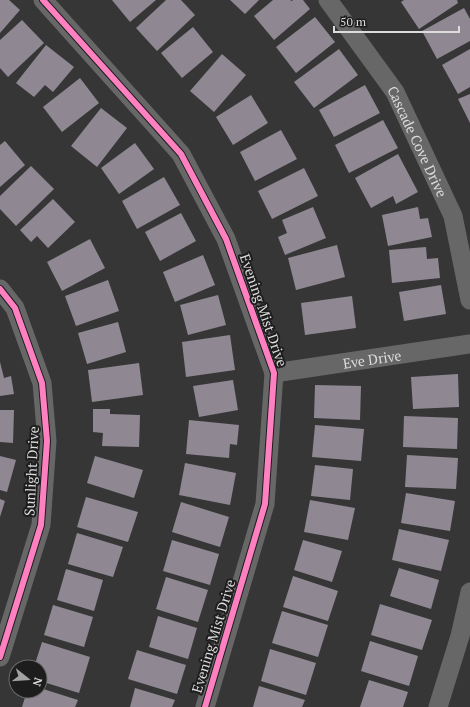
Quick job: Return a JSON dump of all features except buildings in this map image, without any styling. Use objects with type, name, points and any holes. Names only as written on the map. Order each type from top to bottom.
[{"type":"street","name":"Evening Mist Drive","points":[[43,0],[181,154],[226,239],[274,373],[265,504],[205,707]]},
{"type":"street","name":"Cascade Cove Drive","points":[[328,0],[395,92],[453,216],[470,300]]},
{"type":"street","name":"Sunlight Drive","points":[[0,289],[15,308],[42,383],[47,441],[41,525],[0,657]]},
{"type":"street","name":"Eve Drive","points":[[274,373],[470,344]]},
{"type":"street","points":[[438,707],[460,636],[470,592]]},
{"type":"cycle path","points":[[43,0],[181,154],[226,239],[274,373],[265,504],[205,707]]},
{"type":"cycle path","points":[[0,289],[15,308],[42,383],[47,441],[41,525],[0,657]]}]
